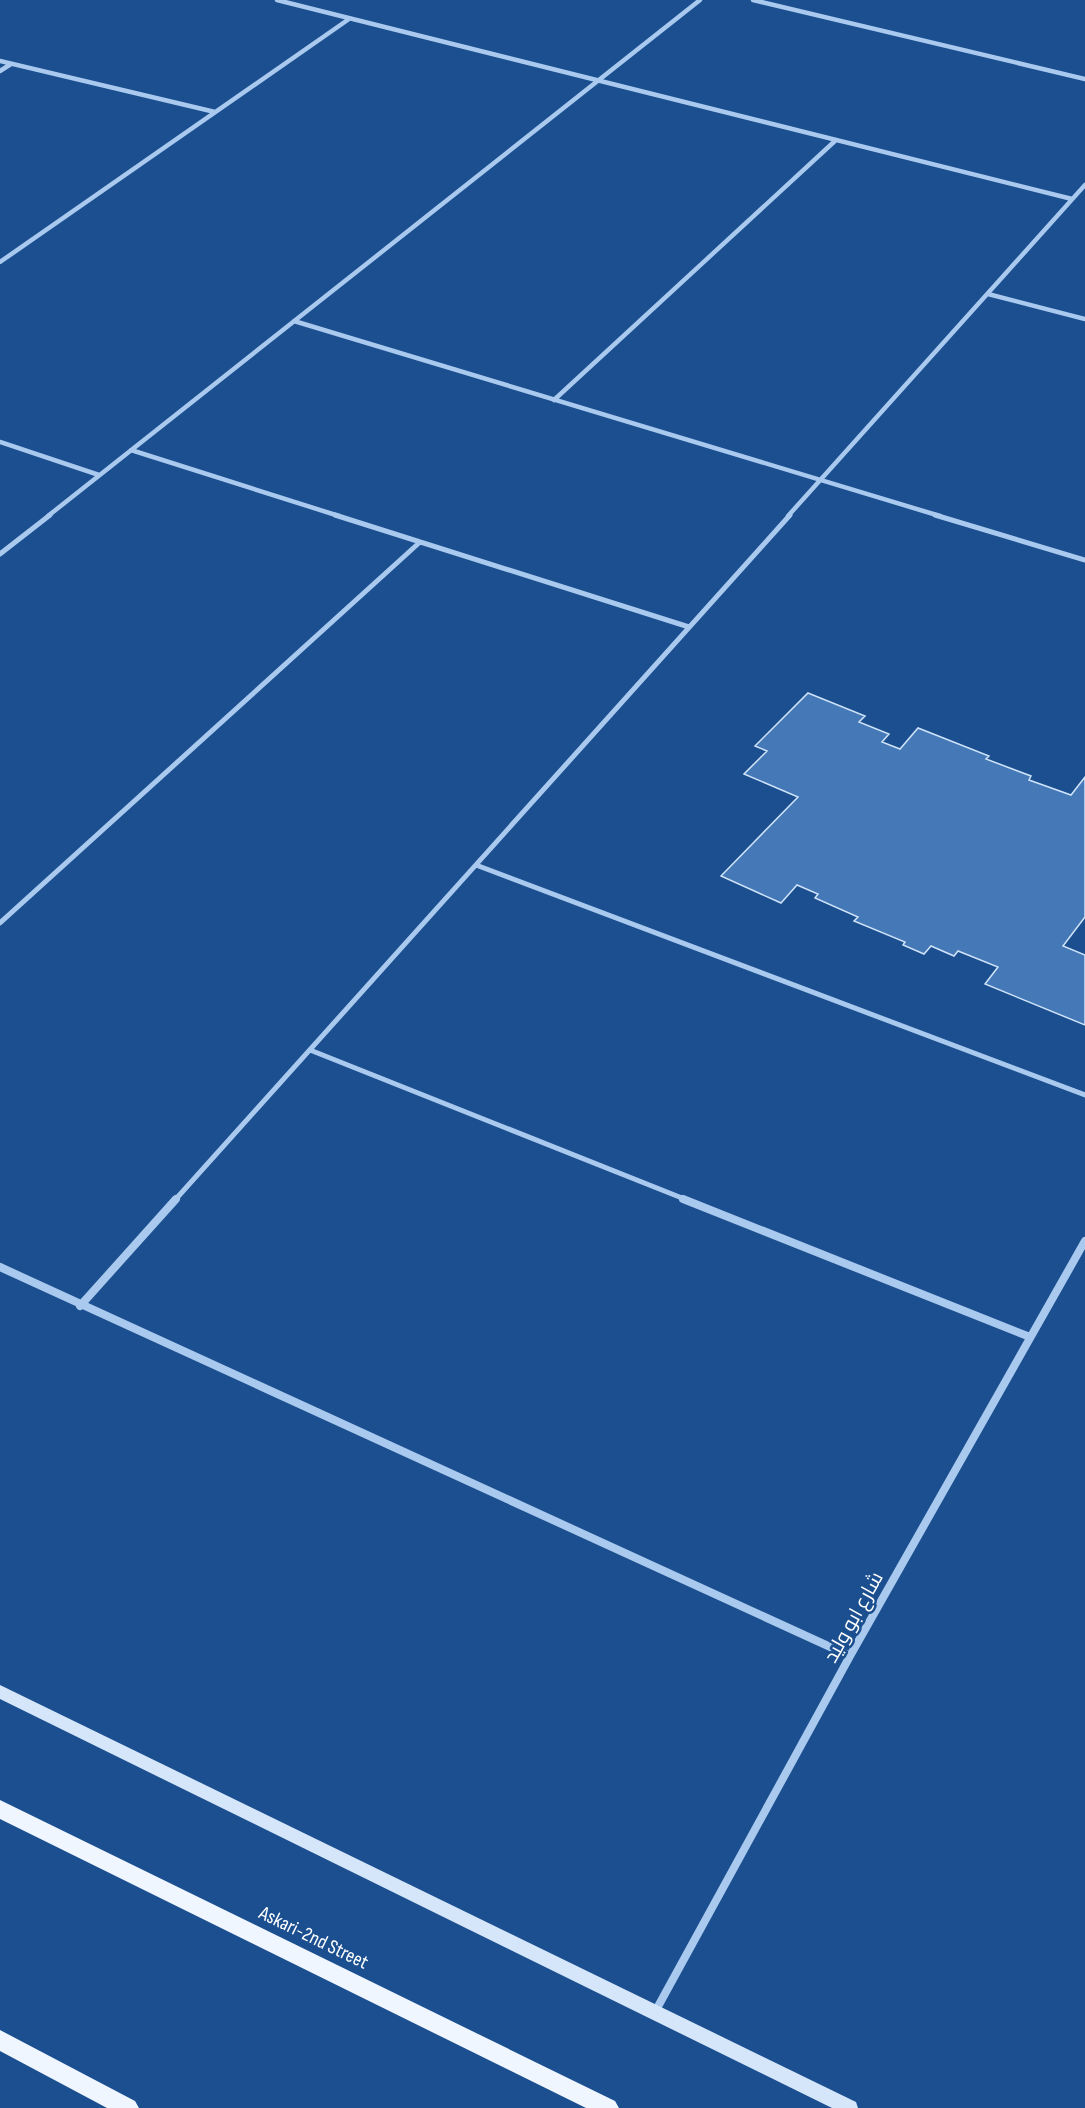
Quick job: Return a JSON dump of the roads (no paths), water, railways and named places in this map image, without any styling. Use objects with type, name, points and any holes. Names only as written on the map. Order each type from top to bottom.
[{"type":"main road","name":"Askari-2nd Street","points":[[0,1809],[608,2108]]},
{"type":"main road","points":[[0,2040],[128,2108]]},
{"type":"street","points":[[277,0],[1072,199]]},
{"type":"street","points":[[0,554],[700,0]]},
{"type":"street","points":[[753,0],[1085,79]]},
{"type":"street","points":[[0,262],[349,19]]},
{"type":"street","points":[[0,61],[215,112]]},
{"type":"street","points":[[0,71],[11,64]]},
{"type":"street","points":[[554,400],[836,140]]},
{"type":"street","points":[[80,1306],[1085,185]]},
{"type":"street","points":[[988,294],[1085,319]]},
{"type":"street","points":[[294,321],[1085,560]]},
{"type":"street","points":[[0,442],[99,475]]},
{"type":"street","points":[[131,450],[689,627]]},
{"type":"street","points":[[0,923],[420,542]]},
{"type":"street","points":[[476,865],[1085,1095]]},
{"type":"street","points":[[310,1050],[1030,1337]]},
{"type":"street","name":"شارع ابو وليد","points":[[654,2012],[850,1656],[1085,1241]]},
{"type":"street","points":[[0,1267],[80,1306],[850,1656]]},
{"type":"street","points":[[0,1692],[850,2108]]}]
